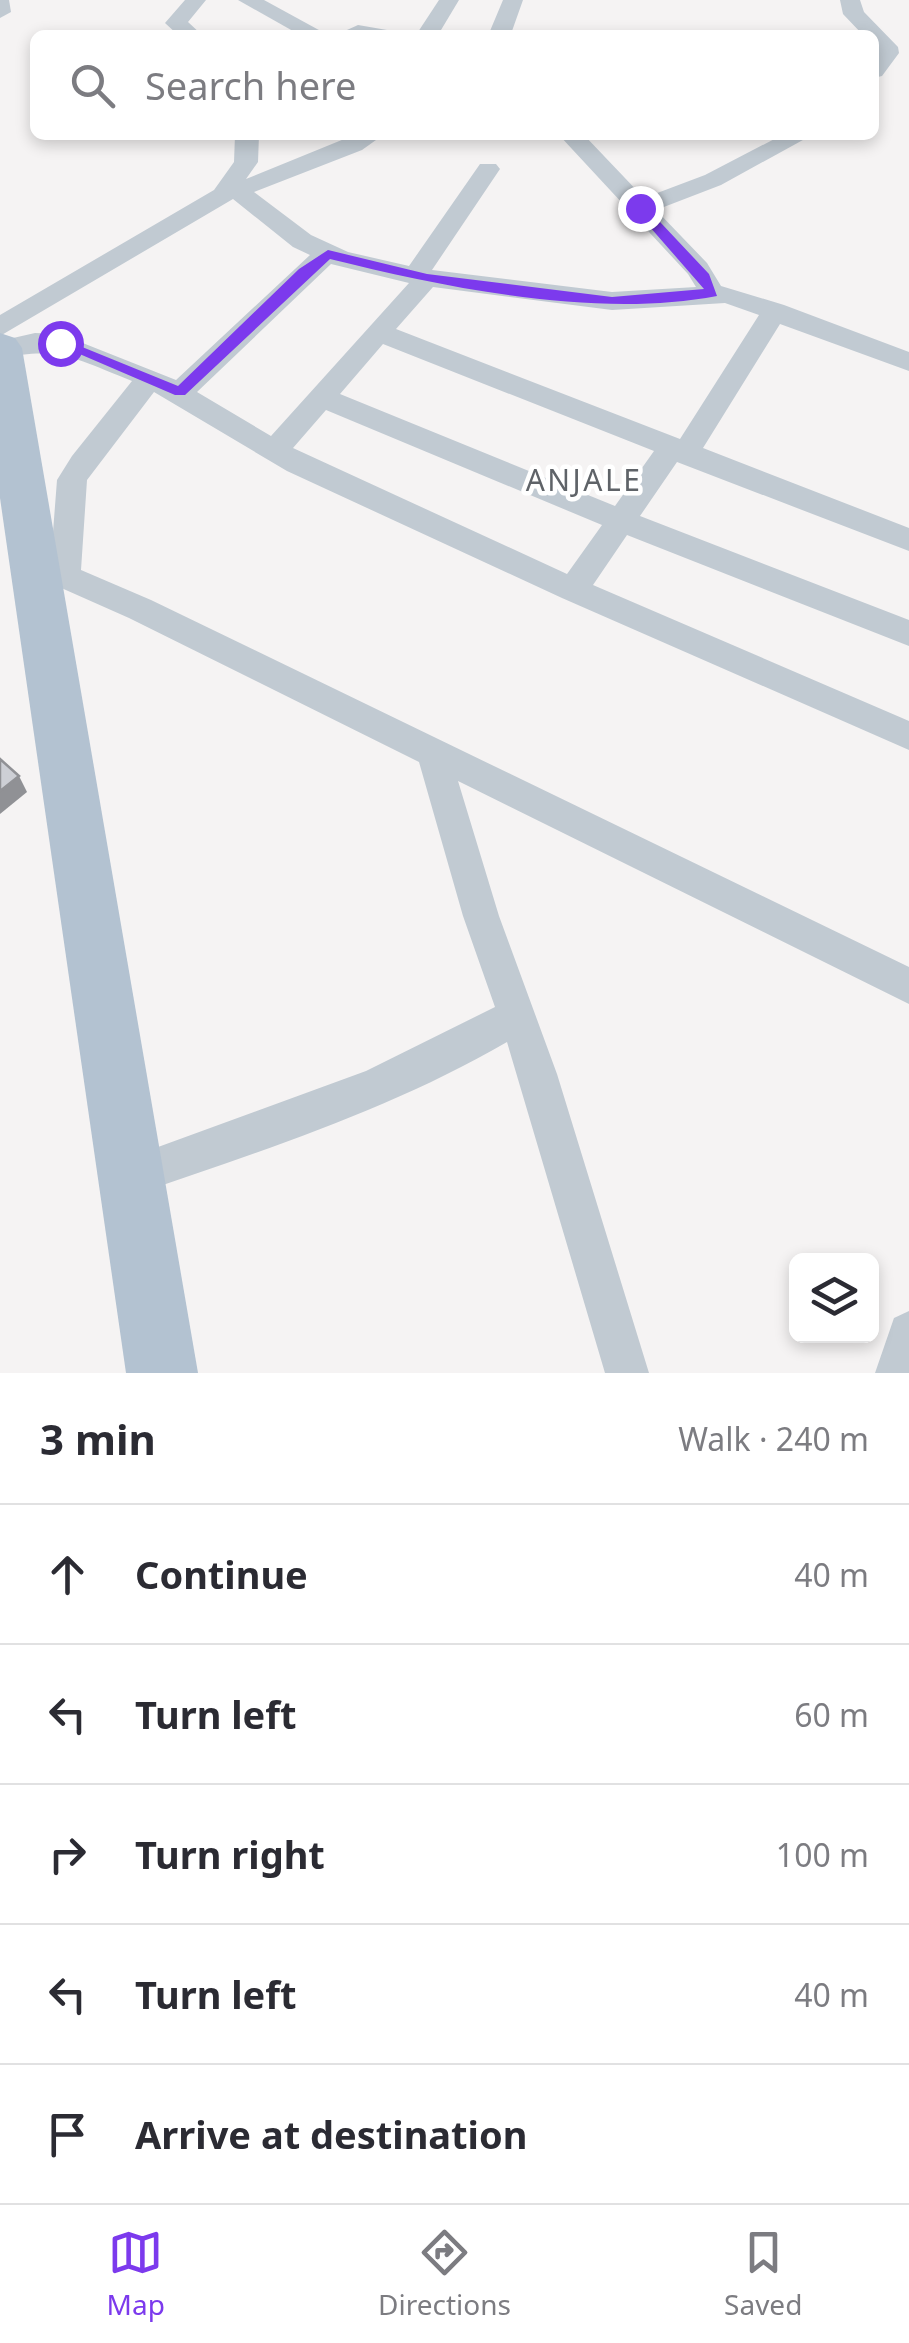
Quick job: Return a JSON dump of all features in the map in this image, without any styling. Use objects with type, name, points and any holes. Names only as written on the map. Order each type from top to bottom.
[{"type":"main road","points":[[1,356],[9,471],[49,570],[131,1176],[162,1373]]},
{"type":"street","points":[[185,30],[176,23],[196,0]]},
{"type":"street","points":[[248,0],[307,30]]},
{"type":"street","points":[[430,30],[449,0]]},
{"type":"street","points":[[501,30],[513,0]]},
{"type":"street","points":[[850,0],[854,14],[870,30]]},
{"type":"street","points":[[0,2],[0,12]]},
{"type":"street","points":[[879,39],[887,47],[886,57],[879,65]]},
{"type":"street","points":[[230,192],[246,162],[246,140]]},
{"type":"street","points":[[1,356],[230,192],[284,174],[360,140]]},
{"type":"street","points":[[576,140],[704,277],[712,293]]},
{"type":"street","points":[[640,208],[713,180],[790,140]]},
{"type":"street","points":[[276,450],[380,333],[421,277],[488,168]]},
{"type":"street","points":[[230,192],[328,254],[421,277],[612,301],[726,294],[909,362]]},
{"type":"street","points":[[180,392],[304,272],[328,254]]},
{"type":"street","points":[[574,590],[678,451],[775,311]]},
{"type":"street","points":[[380,333],[909,540]]},
{"type":"street","points":[[1,356],[35,342],[60,343],[150,377],[297,464],[909,736]]},
{"type":"street","points":[[150,377],[72,480],[49,570],[140,609],[909,986]]},
{"type":"street","points":[[322,397],[622,522],[909,633]]},
{"type":"street","points":[[434,756],[481,916],[517,1015],[628,1373]]},
{"type":"street","points":[[131,1176],[382,1087],[451,1055],[517,1015]]},
{"type":"street","points":[[897,1373],[909,1332]]},
{"type":"building","points":[[0,759],[19,776],[0,791]]},
{"type":"district","name":"ANJALE","points":[[584,479]]},
{"type":"route","points":[[60,343],[180,392],[304,272],[328,254],[427,278],[612,301],[712,293],[704,277],[640,208]]}]
